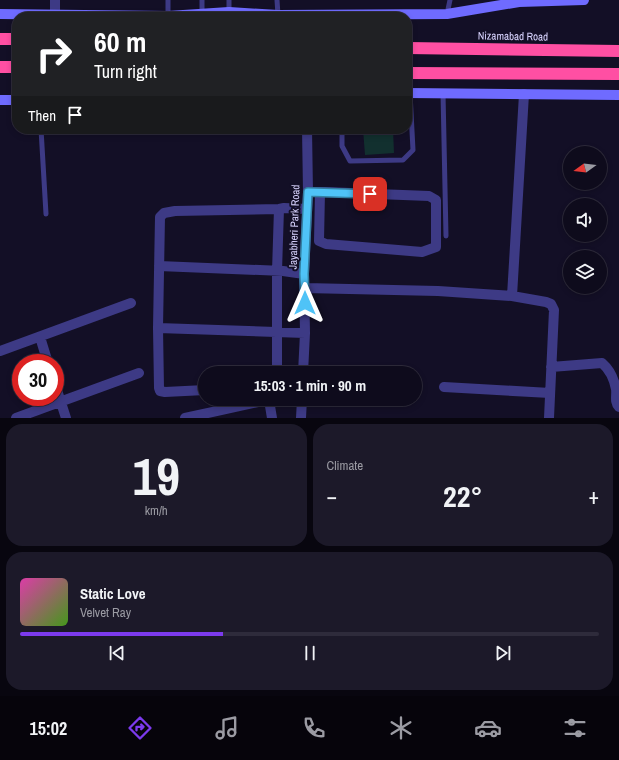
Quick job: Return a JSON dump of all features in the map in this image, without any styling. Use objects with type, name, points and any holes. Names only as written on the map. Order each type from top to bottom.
[{"type":"highway","points":[[0,39],[12,39]]},
{"type":"highway","name":"Nizamabad Road","points":[[412,48],[619,51]]},
{"type":"highway","points":[[0,67],[12,67]]},
{"type":"highway","points":[[412,73],[619,74]]},
{"type":"main road","points":[[412,14],[447,14],[519,1],[578,0]]},
{"type":"main road","points":[[0,14],[12,14]]},
{"type":"main road","points":[[412,93],[619,95]]},
{"type":"main road","points":[[0,100],[12,100]]},
{"type":"street","points":[[55,0],[55,12]]},
{"type":"street","points":[[512,296],[524,94]]},
{"type":"street","name":"Jayabheri Park Road","points":[[303,366],[305,332],[304,274],[308,192],[307,134]]},
{"type":"street","points":[[308,192],[320,192],[429,196],[436,200],[436,247],[422,252],[326,244],[319,241],[320,192]]},
{"type":"street","points":[[198,390],[165,392],[160,391],[159,388],[158,328],[160,217],[164,213],[175,211],[284,208],[307,209]]},
{"type":"street","points":[[277,366],[276,331],[279,209]]},
{"type":"street","points":[[159,266],[283,271],[304,274]]},
{"type":"street","points":[[305,288],[438,291],[512,296],[551,304],[554,310],[549,418]]},
{"type":"street","points":[[0,351],[131,303]]},
{"type":"street","points":[[158,328],[305,332]]},
{"type":"street","points":[[40,337],[45,354]]},
{"type":"street","points":[[551,367],[602,363],[608,368],[616,388],[616,405],[619,408]]},
{"type":"street","points":[[64,401],[140,373]]},
{"type":"street","points":[[444,386],[550,393]]},
{"type":"street","points":[[16,418],[50,406]]},
{"type":"street","points":[[62,406],[66,418]]},
{"type":"street","points":[[184,418],[238,406]]},
{"type":"street","points":[[271,406],[272,418]]},
{"type":"street","points":[[301,418],[302,406]]},
{"type":"lane","points":[[168,0],[168,12]]},
{"type":"lane","points":[[202,0],[202,12]]},
{"type":"lane","points":[[229,12],[230,0]]},
{"type":"lane","points":[[277,0],[278,12]]},
{"type":"lane","points":[[447,14],[450,0]]},
{"type":"lane","points":[[443,93],[446,236]]},
{"type":"lane","points":[[41,134],[46,214]]},
{"type":"lane","points":[[342,134],[342,146],[350,161],[402,160],[413,150],[412,134]]},
{"type":"green space","points":[[363,134],[393,134],[394,153],[365,155]]},
{"type":"route","points":[[305,303],[304,274],[308,192],[370,194]]}]
